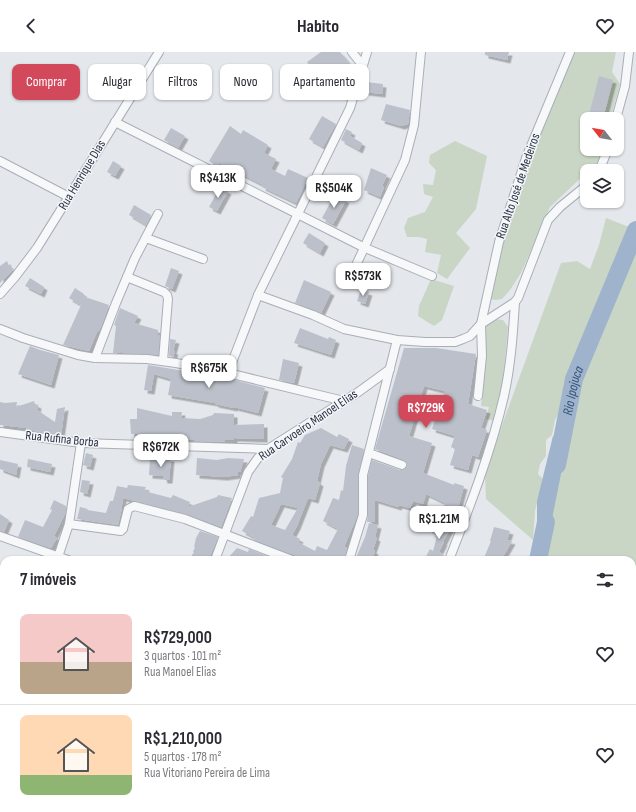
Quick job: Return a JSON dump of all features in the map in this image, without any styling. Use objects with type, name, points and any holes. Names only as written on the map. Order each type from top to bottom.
[{"type":"street","name":"Rua Henrique Dias","points":[[2,288],[15,277],[37,248],[159,52]]},
{"type":"street","points":[[352,52],[361,64]]},
{"type":"street","points":[[364,64],[367,52]]},
{"type":"street","points":[[351,276],[363,247],[405,160],[410,144],[414,125],[421,52]]},
{"type":"street","name":"Rua Alto José de Medeiros","points":[[478,396],[482,356],[481,324],[498,242],[526,158],[570,52]]},
{"type":"street","points":[[618,112],[625,86],[629,52]]},
{"type":"street","points":[[228,373],[258,295],[297,213],[350,108],[352,100]]},
{"type":"street","points":[[115,122],[363,247],[432,276]]},
{"type":"street","points":[[0,161],[69,197]]},
{"type":"street","points":[[258,295],[312,315],[344,329],[397,340],[455,342],[470,336],[481,324],[515,302],[529,271],[548,220],[560,207],[580,191]]},
{"type":"street","points":[[95,358],[127,277],[158,214]]},
{"type":"street","points":[[146,238],[203,259]]},
{"type":"street","points":[[127,277],[164,292],[167,295],[168,299],[163,361]]},
{"type":"street","points":[[451,556],[476,489],[497,425],[510,365],[515,302]]},
{"type":"street","points":[[0,329],[67,352],[95,358],[146,359],[163,361],[228,373],[344,400]]},
{"type":"street","points":[[350,556],[363,515],[363,475],[397,340]]},
{"type":"street","name":"Rua Carvoeiro Manoel Elias","points":[[217,556],[248,472],[258,458],[268,449],[344,400],[358,393],[390,369]]},
{"type":"street","name":"Rua Rufina Borba","points":[[0,432],[81,443],[268,449]]},
{"type":"street","points":[[59,556],[68,524],[81,443]]},
{"type":"street","points":[[369,453],[402,465]]},
{"type":"street","points":[[68,524],[121,531],[124,526],[128,509],[134,506],[185,519],[282,556]]},
{"type":"street","points":[[0,536],[53,556]]},
{"type":"green space","points":[[573,52],[616,52],[612,72],[620,84],[612,112],[580,112],[580,156],[600,156],[599,162],[596,164],[580,164],[580,179],[550,207],[521,273],[510,290],[502,299],[495,300],[487,298],[529,155]]},
{"type":"green space","points":[[455,141],[487,156],[476,209],[456,233],[470,248],[447,279],[437,273],[441,255],[425,252],[427,239],[407,237],[404,228],[408,218],[425,212],[433,197],[424,194],[423,184],[433,185],[436,170],[429,163],[430,155]]},
{"type":"green space","points":[[606,218],[629,227],[572,365],[562,408],[555,420],[552,435],[546,440],[546,456],[540,464],[538,474],[543,479],[535,511],[533,540],[486,499],[485,472],[561,263],[577,261],[590,269],[599,245]]},
{"type":"green space","points":[[636,243],[636,556],[545,556],[568,411],[619,271]]},
{"type":"green space","points":[[431,279],[454,286],[442,320],[434,326],[418,316],[419,306]]},
{"type":"green space","points":[[494,319],[503,320],[508,327],[503,380],[495,421],[486,419],[489,407],[481,406],[486,349],[485,327]]},
{"type":"water","points":[[553,436],[567,444],[546,549],[537,540],[537,501]]},
{"type":"building","points":[[321,52],[340,52],[350,64],[308,64],[307,62]]},
{"type":"building","points":[[485,52],[509,52],[507,60],[485,55]]},
{"type":"building","points":[[599,76],[613,80],[605,112],[590,112]]},
{"type":"building","points":[[369,82],[383,84],[382,94],[369,92]]},
{"type":"building","points":[[386,104],[410,110],[408,124],[401,126],[381,120]]},
{"type":"building","points":[[322,116],[336,124],[323,147],[309,139]]},
{"type":"building","points":[[230,126],[241,134],[243,130],[268,145],[264,153],[276,159],[271,169],[285,176],[288,169],[308,178],[296,203],[262,187],[263,185],[219,163],[217,166],[209,161]]},
{"type":"building","points":[[171,128],[185,136],[178,148],[164,140]]},
{"type":"building","points":[[346,129],[352,132],[350,136],[362,143],[359,150],[341,140]]},
{"type":"building","points":[[113,161],[121,166],[115,176],[107,172]]},
{"type":"building","points":[[371,168],[387,175],[382,186],[384,187],[380,197],[364,190]]},
{"type":"building","points":[[220,187],[228,191],[217,211],[209,207]]},
{"type":"building","points":[[335,194],[346,200],[333,224],[322,218]]},
{"type":"building","points":[[134,205],[151,215],[146,225],[129,215]]},
{"type":"building","points":[[309,233],[325,243],[320,253],[303,243]]},
{"type":"building","points":[[7,261],[9,266],[14,269],[0,283],[0,266]]},
{"type":"building","points":[[171,268],[179,271],[172,289],[165,286]]},
{"type":"building","points":[[30,278],[44,287],[41,294],[25,286]]},
{"type":"building","points":[[304,280],[331,292],[321,313],[295,303]]},
{"type":"building","points":[[75,288],[84,294],[82,296],[109,305],[101,327],[97,332],[89,351],[63,345],[81,305],[69,298]]},
{"type":"building","points":[[361,290],[369,292],[365,304],[357,301]]},
{"type":"building","points":[[120,308],[138,316],[134,323],[158,330],[158,335],[160,335],[158,355],[123,353],[121,351],[120,353],[113,353],[116,326],[114,325]]},
{"type":"building","points":[[300,328],[328,339],[329,337],[336,340],[331,355],[294,343]]},
{"type":"building","points":[[170,339],[176,340],[173,357],[169,356]]},
{"type":"building","points":[[30,346],[59,355],[51,385],[18,374]]},
{"type":"building","points":[[404,348],[436,348],[476,354],[468,404],[487,410],[481,428],[487,430],[478,457],[472,455],[468,470],[450,465],[455,449],[451,447],[455,436],[432,429],[445,391],[424,386],[409,436],[432,443],[423,473],[454,485],[454,483],[464,486],[457,512],[443,509],[445,503],[426,494],[423,504],[413,501],[410,508],[399,505],[398,507],[375,500],[375,522],[367,522],[368,476],[372,460],[400,470],[405,469],[407,466],[404,460],[375,449]]},
{"type":"building","points":[[283,359],[299,363],[294,383],[279,380]]},
{"type":"building","points":[[148,365],[227,378],[265,388],[258,413],[215,403],[168,395],[171,379],[154,374],[151,391],[144,390]]},
{"type":"building","points":[[34,401],[35,404],[38,405],[37,410],[55,422],[57,409],[65,407],[61,435],[26,430],[27,428],[0,425],[0,402],[17,402],[16,407]]},
{"type":"building","points":[[137,408],[172,416],[172,412],[182,412],[181,418],[200,419],[213,415],[214,413],[234,414],[234,425],[264,424],[264,439],[234,438],[234,440],[225,440],[225,442],[194,441],[169,438],[168,440],[160,440],[160,437],[154,438],[154,436],[137,437],[137,434],[131,434],[130,419],[137,419]]},
{"type":"building","points":[[321,428],[337,437],[339,434],[349,439],[344,449],[330,445],[321,464],[317,481],[320,483],[315,500],[308,498],[292,535],[300,539],[298,542],[315,551],[317,546],[327,550],[338,529],[323,521],[333,498],[339,500],[341,490],[343,491],[346,466],[352,445],[364,449],[358,475],[358,514],[344,547],[347,548],[345,556],[295,556],[254,540],[255,538],[242,531],[251,516],[253,517],[259,498],[280,493],[283,478],[281,477],[292,459],[298,442],[300,443],[305,435]],"holes":[[[281,504],[298,508],[285,530],[271,525]]]},
{"type":"building","points":[[86,453],[93,455],[90,467],[83,465]]},
{"type":"building","points":[[163,458],[171,458],[169,480],[164,480],[163,476],[149,475],[150,459],[163,460]]},
{"type":"building","points":[[197,458],[217,460],[228,458],[244,459],[240,472],[237,472],[238,475],[224,477],[196,475]]},
{"type":"building","points":[[28,459],[52,464],[50,472],[27,467]]},
{"type":"building","points":[[0,460],[18,464],[16,475],[0,469]]},
{"type":"building","points":[[82,480],[90,481],[87,494],[80,492]]},
{"type":"building","points":[[128,485],[146,487],[144,491],[171,498],[173,495],[190,502],[188,507],[217,497],[218,495],[232,498],[221,527],[186,514],[123,498],[118,525],[77,519],[80,507],[88,509],[87,510],[106,513],[110,501],[113,501],[117,486],[127,488]]},
{"type":"building","points":[[54,500],[66,506],[65,514],[54,536],[57,538],[51,548],[18,537],[25,520],[43,527],[52,510],[50,509]]},
{"type":"building","points":[[0,514],[9,520],[4,532],[0,531]]},
{"type":"building","points":[[439,518],[452,525],[439,552],[443,554],[443,556],[426,556],[430,549],[433,551],[437,536],[432,533]]},
{"type":"building","points":[[369,523],[378,525],[375,537],[377,538],[373,550],[375,551],[373,556],[357,556]]},
{"type":"building","points":[[494,527],[510,531],[507,540],[512,541],[503,556],[485,556]]},
{"type":"building","points":[[200,531],[218,537],[210,556],[192,556],[194,552],[196,538]]},
{"type":"building","points":[[237,548],[248,552],[249,549],[267,556],[230,556]]},
{"type":"waterway","name":"Rio Ipojuca","points":[[557,465],[574,379],[636,230]]},
{"type":"waterway","name":"Rio Ipojuca","points":[[539,556],[546,522]]}]
